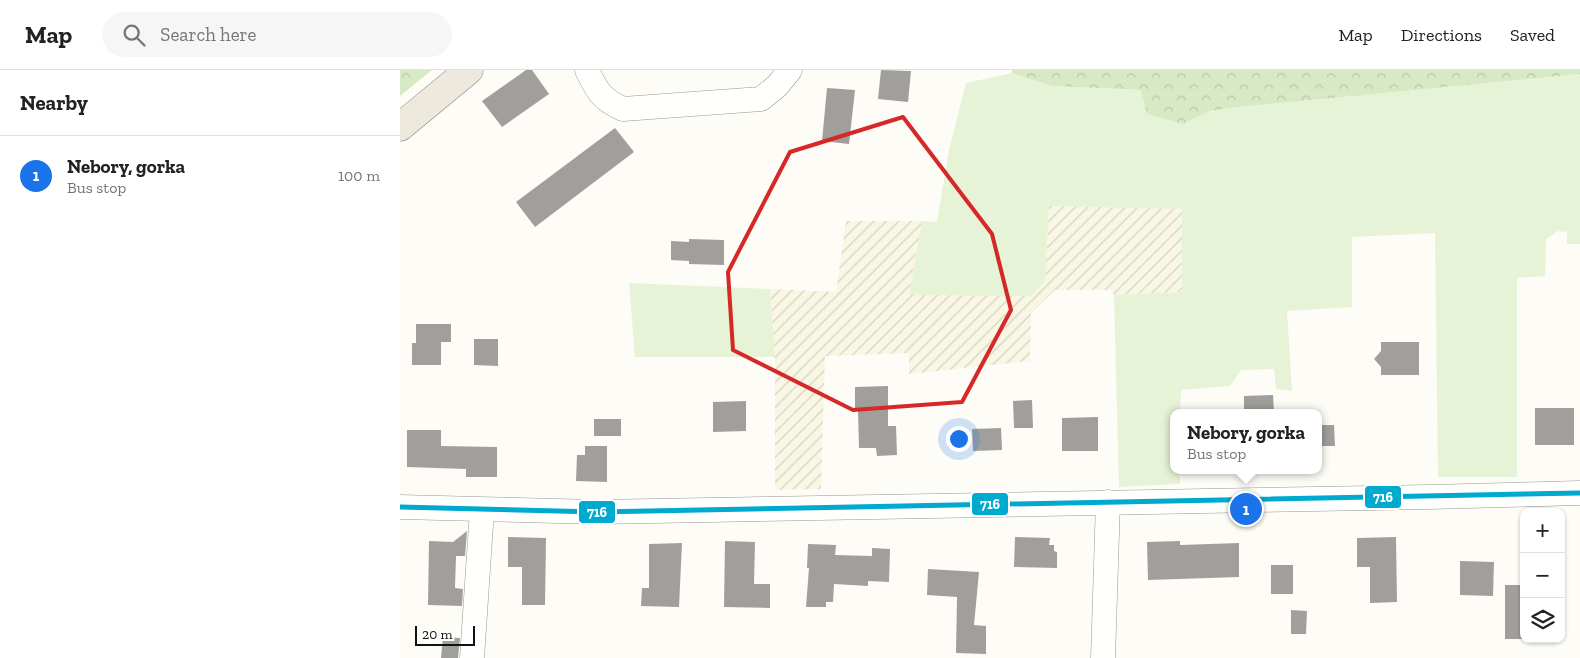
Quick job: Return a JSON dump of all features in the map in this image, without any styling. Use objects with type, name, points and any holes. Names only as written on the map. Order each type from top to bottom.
[{"type":"main road","points":[[400,127],[469,70]]},
{"type":"street","points":[[587,70],[598,93],[623,109],[761,99],[777,86],[790,70]]},
{"type":"street","points":[[400,507],[597,512],[1419,498],[1580,493]]},
{"type":"street","points":[[1103,658],[1108,502]]},
{"type":"street","points":[[472,658],[482,510]]},
{"type":"highlighted area","points":[[903,117],[992,234],[1011,310],[962,402],[853,410],[733,350],[728,272],[790,152]]},
{"type":"shaded area","points":[[1049,206],[1182,208],[1182,292],[1114,295],[1111,290],[1055,290],[1031,313],[1030,361],[909,374],[909,353],[825,356],[821,489],[775,490],[775,357],[770,289],[836,292],[846,221],[922,221],[909,295],[1045,281]]},
{"type":"green space","points":[[400,70],[432,70],[400,96]]},
{"type":"green space","points":[[1012,70],[1580,70],[1580,74],[1238,107],[1210,111],[1183,124],[1147,114],[1141,90],[1052,86],[1012,73]]},
{"type":"green space","points":[[1012,73],[1052,86],[1141,90],[1183,124],[1210,111],[1238,107],[1580,74],[1580,244],[1567,244],[1567,232],[1558,231],[1546,239],[1545,276],[1517,278],[1517,477],[1438,477],[1435,233],[1352,237],[1352,307],[1287,311],[1292,391],[1276,389],[1274,369],[1241,370],[1230,386],[1181,390],[1180,409],[1170,409],[1170,474],[1180,474],[1180,484],[1119,487],[1114,295],[1182,292],[1182,209],[1049,206],[1045,281],[1031,296],[909,295],[922,221],[937,222],[949,150],[966,83]]},
{"type":"green space","points":[[629,283],[770,289],[775,357],[635,357]]},
{"type":"building","points":[[526,70],[532,70],[549,94],[502,127],[482,101]]},
{"type":"building","points":[[881,70],[911,71],[908,102],[878,99]]},
{"type":"building","points":[[827,88],[855,90],[849,144],[822,141]]},
{"type":"building","points":[[615,128],[634,152],[535,227],[516,202]]},
{"type":"building","points":[[689,239],[724,240],[724,265],[689,264],[689,261],[671,260],[671,241],[689,242]]},
{"type":"building","points":[[416,324],[451,324],[451,342],[441,342],[441,365],[412,365],[412,343],[416,343]]},
{"type":"building","points":[[474,339],[498,339],[498,366],[474,365]]},
{"type":"building","points":[[1381,342],[1419,342],[1419,375],[1381,375],[1381,367],[1374,359],[1381,351]]},
{"type":"building","points":[[888,386],[888,426],[896,426],[897,455],[877,456],[876,448],[859,448],[858,410],[855,410],[855,387]]},
{"type":"building","points":[[1273,395],[1274,409],[1244,409],[1244,396]]},
{"type":"building","points":[[1032,400],[1033,428],[1014,428],[1013,401]]},
{"type":"building","points":[[746,401],[746,431],[713,432],[713,402]]},
{"type":"building","points":[[1535,408],[1574,408],[1574,445],[1535,445]]},
{"type":"building","points":[[1098,417],[1098,451],[1062,451],[1062,418]]},
{"type":"building","points":[[594,419],[621,419],[621,436],[594,436]]},
{"type":"building","points":[[1322,425],[1334,425],[1335,446],[1322,446]]},
{"type":"building","points":[[1001,428],[1002,450],[973,451],[972,429]]},
{"type":"building","points":[[407,430],[441,430],[441,446],[497,447],[497,477],[466,477],[466,469],[407,467]]},
{"type":"building","points":[[585,446],[607,446],[607,482],[576,481],[577,455],[585,455]]},
{"type":"building","points":[[467,531],[465,556],[456,556],[455,588],[463,589],[462,606],[428,605],[429,541],[453,542]]},
{"type":"building","points":[[508,537],[546,538],[545,605],[522,605],[522,567],[508,567]]},
{"type":"building","points":[[1015,537],[1050,538],[1049,545],[1054,545],[1054,551],[1057,552],[1057,568],[1014,567]]},
{"type":"building","points":[[1396,537],[1397,602],[1370,603],[1370,567],[1357,567],[1357,538]]},
{"type":"building","points":[[725,541],[755,542],[754,584],[770,584],[770,608],[724,607]]},
{"type":"building","points":[[1180,541],[1180,545],[1239,543],[1239,577],[1148,580],[1147,542]]},
{"type":"building","points":[[682,543],[679,607],[641,606],[642,588],[649,588],[649,544]]},
{"type":"building","points":[[808,544],[836,545],[835,555],[872,556],[872,548],[890,549],[889,582],[868,581],[868,586],[834,584],[833,602],[826,602],[826,607],[806,607],[809,568],[807,568]]},
{"type":"building","points":[[1460,561],[1494,562],[1493,596],[1460,595]]},
{"type":"building","points":[[1271,565],[1293,565],[1293,594],[1271,594]]},
{"type":"building","points":[[928,569],[979,572],[974,625],[986,626],[986,654],[956,653],[957,597],[927,595]]},
{"type":"building","points":[[1505,585],[1520,585],[1520,639],[1505,639]]},
{"type":"building","points":[[1291,610],[1307,611],[1306,634],[1291,634]]},
{"type":"building","points":[[443,637],[460,638],[458,658],[441,658]]},
{"type":"transit line","name":"716","points":[[400,507],[597,512],[1580,493]]},
{"type":"place","name":"Nebory, gorka","points":[[1246,509]]}]
